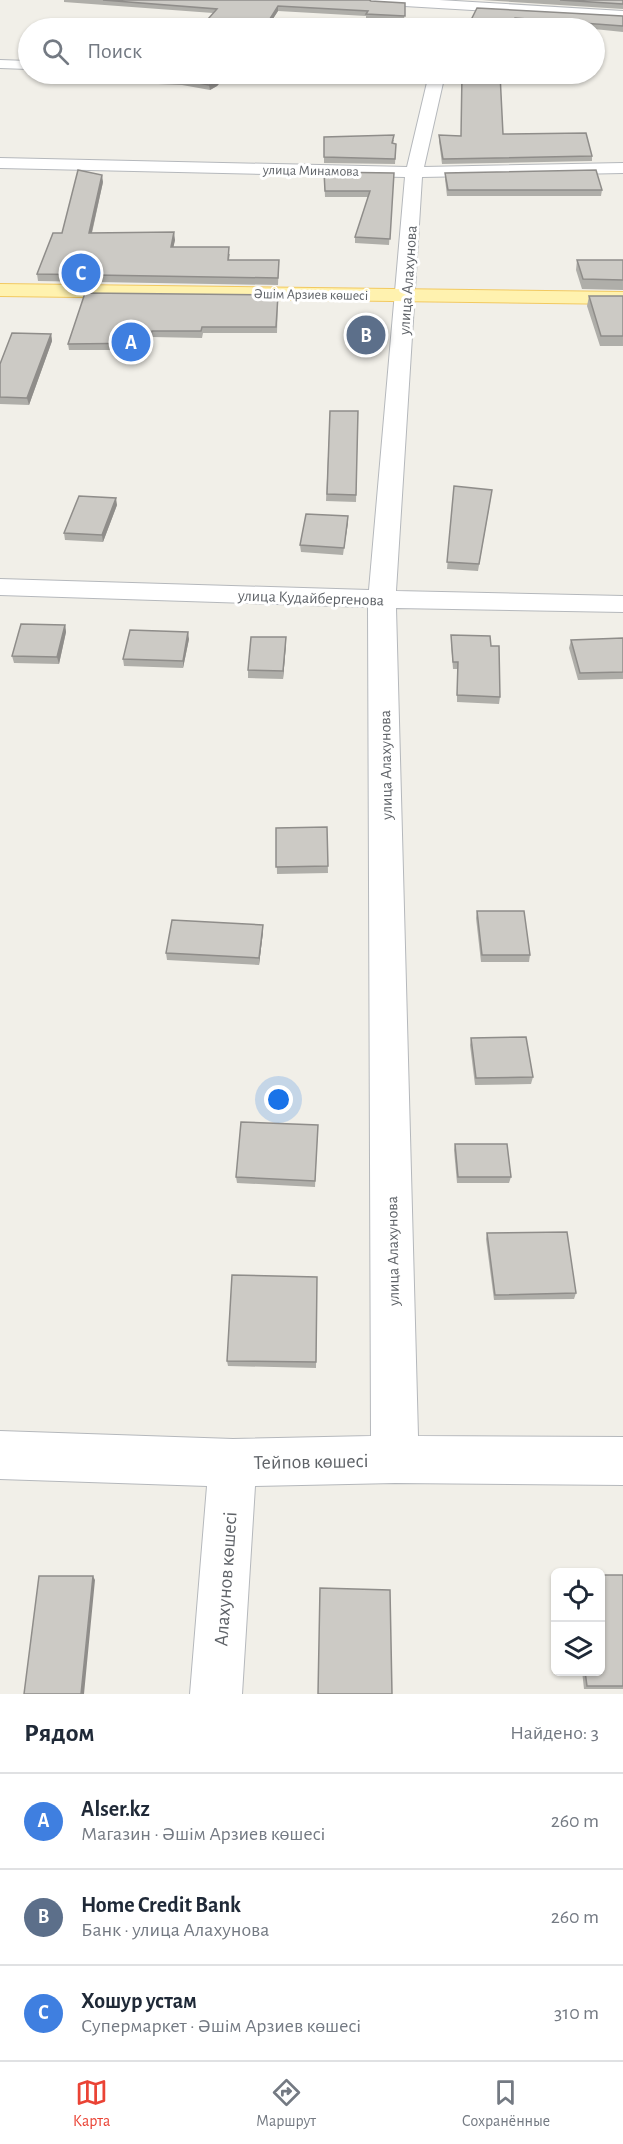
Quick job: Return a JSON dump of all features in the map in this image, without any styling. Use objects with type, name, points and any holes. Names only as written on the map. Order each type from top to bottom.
[{"type":"main road","name":"Әшім Арзиев көшесі","points":[[0,290],[623,298]]},
{"type":"street","points":[[371,0],[458,2],[623,15]]},
{"type":"street","points":[[453,18],[458,2]]},
{"type":"street","points":[[0,64],[18,65]]},
{"type":"street","name":"улица Алахунова","points":[[395,1460],[382,599],[414,172],[435,84]]},
{"type":"street","name":"улица Минамова","points":[[0,164],[414,172],[623,168]]},
{"type":"street","name":"улица Кудайбергенова","points":[[0,587],[623,604]]},
{"type":"street","name":"Тейпов көшесі","points":[[0,1455],[233,1463],[395,1460],[623,1461]]},
{"type":"street","name":"Алахунов көшесі","points":[[216,1694],[233,1463]]},
{"type":"building","points":[[103,0],[369,0],[405,3],[405,16],[366,14],[368,11],[278,6],[270,18],[209,18],[217,9]]},
{"type":"building","points":[[560,0],[623,0],[623,4]]},
{"type":"building","points":[[477,8],[623,16],[623,26],[605,25],[605,18],[472,18]]},
{"type":"building","points":[[462,84],[500,84],[503,134],[586,133],[592,156],[443,159],[439,135],[461,136]]},
{"type":"building","points":[[394,135],[392,143],[396,144],[395,159],[324,157],[324,137]]},
{"type":"building","points":[[78,170],[102,175],[89,233],[174,232],[171,247],[229,247],[228,260],[279,260],[278,278],[37,274],[53,233],[62,233]]},
{"type":"building","points":[[596,170],[602,190],[448,190],[445,173]]},
{"type":"building","points":[[324,172],[394,173],[390,239],[355,237],[370,191],[325,191]]},
{"type":"building","points":[[577,260],[623,260],[623,280],[583,279]]},
{"type":"building","points":[[85,293],[278,295],[276,327],[202,327],[201,331],[152,331],[150,343],[68,344]]},
{"type":"building","points":[[589,296],[623,296],[623,336],[601,336]]},
{"type":"building","points":[[12,333],[51,334],[27,398],[0,397],[0,364]]},
{"type":"building","points":[[330,411],[358,411],[356,495],[327,494]]},
{"type":"building","points":[[454,486],[492,490],[479,564],[447,562]]},
{"type":"building","points":[[79,496],[116,498],[102,535],[64,533]]},
{"type":"building","points":[[306,514],[348,516],[344,548],[300,545]]},
{"type":"building","points":[[21,624],[65,625],[57,657],[12,656]]},
{"type":"building","points":[[130,630],[188,632],[183,661],[123,659]]},
{"type":"building","points":[[451,635],[490,636],[491,646],[499,646],[500,697],[457,695],[458,662],[453,662]]},
{"type":"building","points":[[251,637],[286,637],[283,671],[248,670]]},
{"type":"building","points":[[623,638],[623,672],[580,673],[571,640]]},
{"type":"building","points":[[327,827],[328,866],[276,867],[276,828]]},
{"type":"building","points":[[477,911],[524,911],[530,955],[482,955]]},
{"type":"building","points":[[172,920],[263,925],[259,958],[166,953]]},
{"type":"building","points":[[526,1037],[533,1077],[476,1078],[471,1038]]},
{"type":"building","points":[[241,1122],[318,1125],[315,1181],[236,1177]]},
{"type":"building","points":[[455,1144],[507,1144],[511,1177],[458,1177]]},
{"type":"building","points":[[567,1232],[576,1293],[495,1295],[487,1233]]},
{"type":"building","points":[[232,1275],[317,1277],[316,1362],[227,1361]]},
{"type":"building","points":[[605,1575],[623,1575],[623,1686],[587,1686],[586,1676],[605,1676]]},
{"type":"building","points":[[39,1576],[93,1576],[81,1694],[24,1694]]},
{"type":"building","points":[[320,1588],[390,1590],[392,1694],[318,1694]]},
{"type":"place","name":"Хошур устам","points":[[81,273]]},
{"type":"place","name":"Home Credit Bank","points":[[366,335]]},
{"type":"place","name":"Alser.kz","points":[[131,342]]}]
